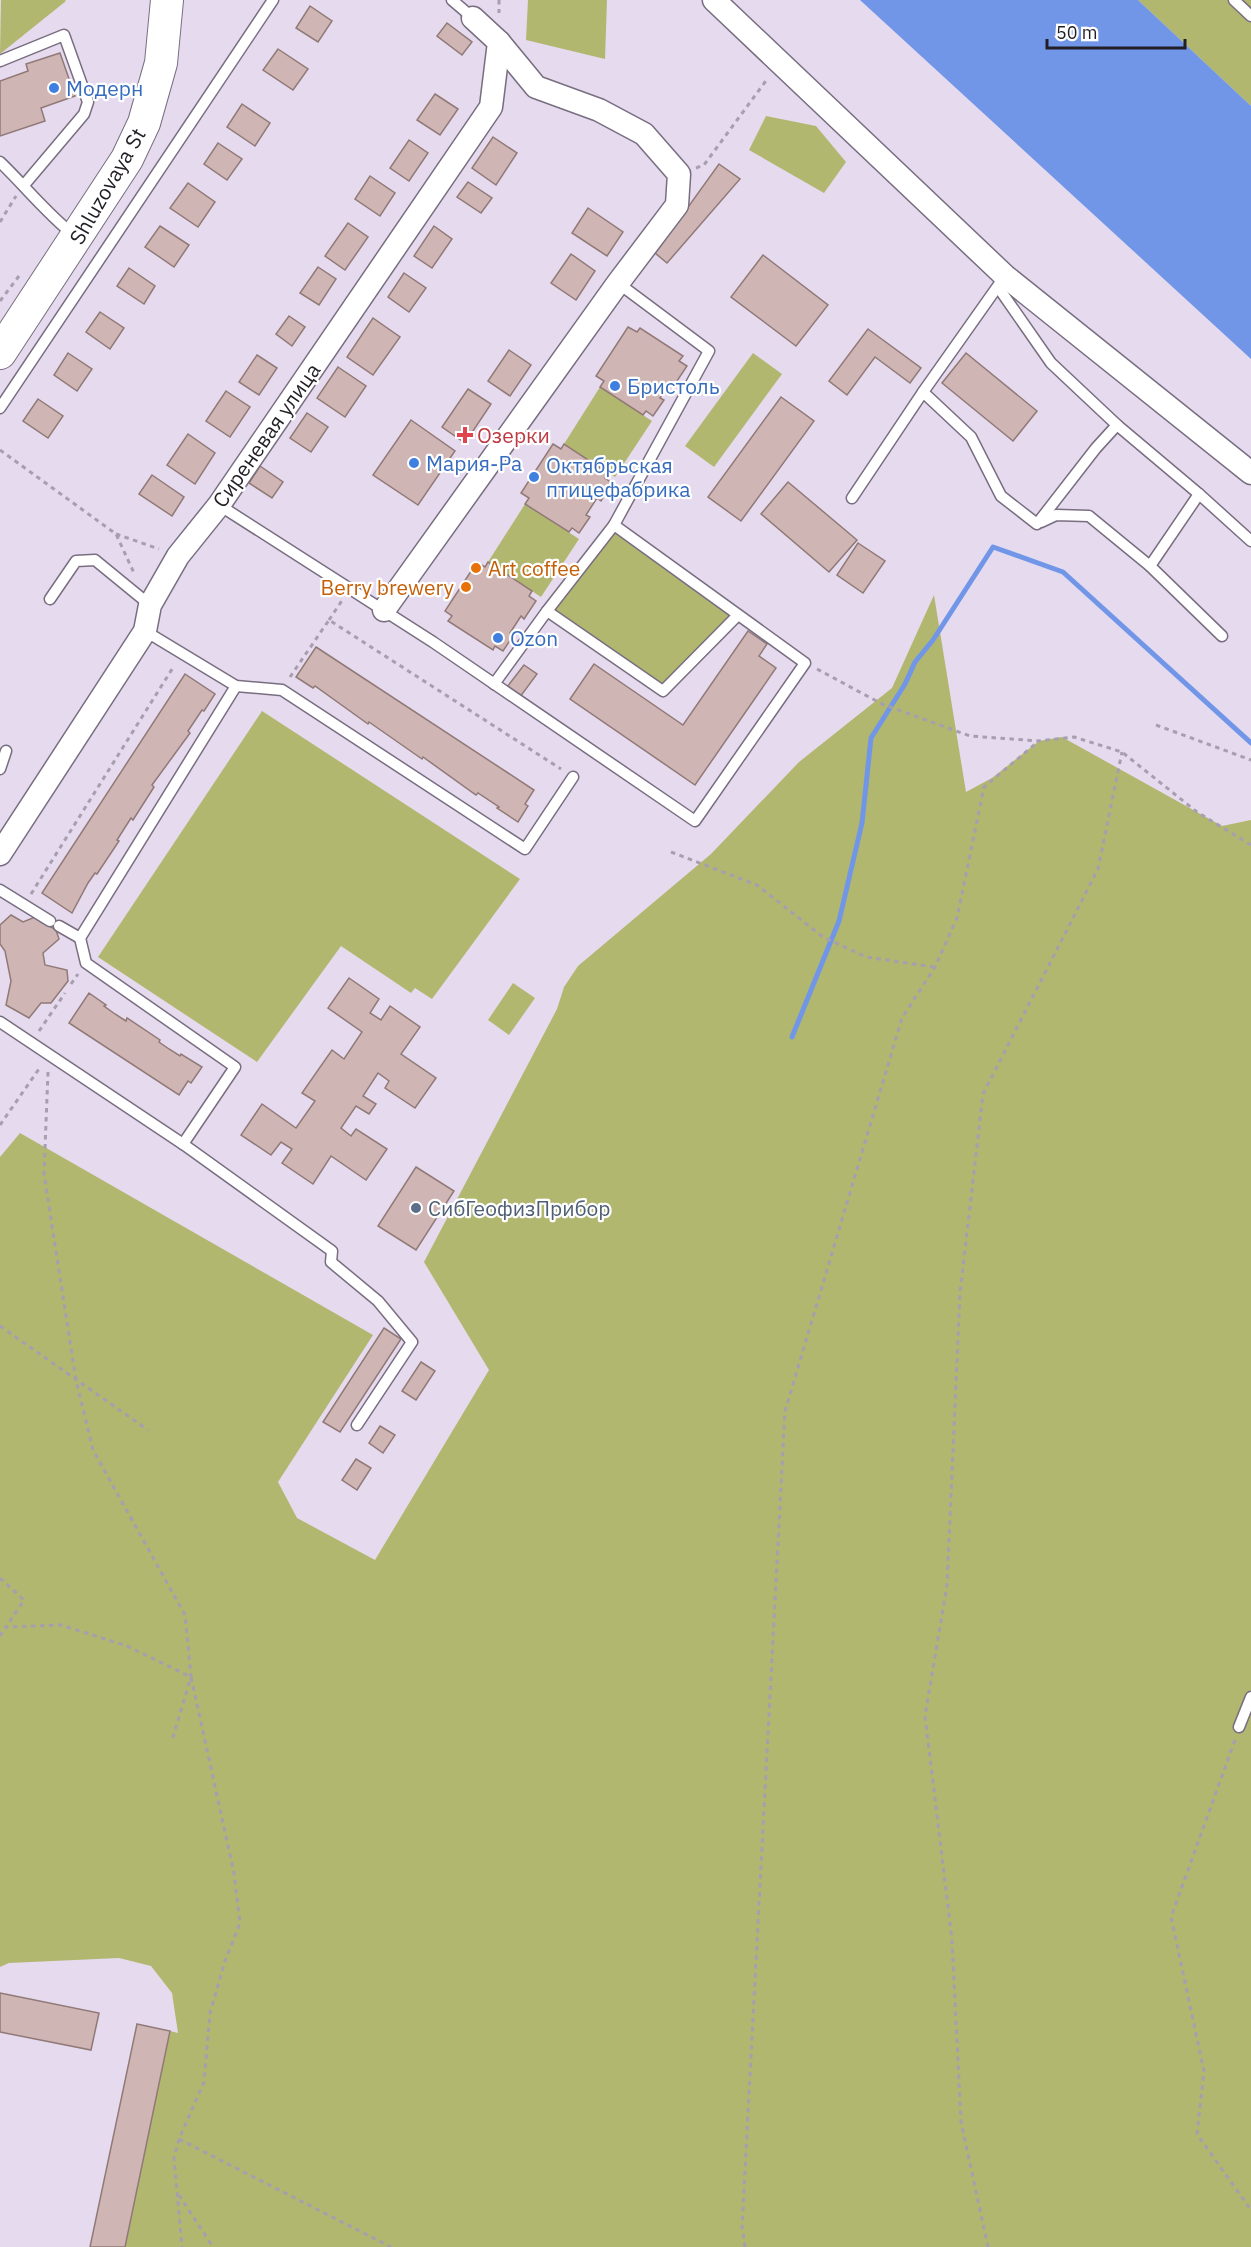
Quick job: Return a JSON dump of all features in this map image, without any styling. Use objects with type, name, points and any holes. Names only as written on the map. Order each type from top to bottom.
[{"type":"main road","name":"Shluzovaya St","points":[[1,350],[127,159],[144,123],[161,63],[167,0]]},
{"type":"street","points":[[714,0],[780,62],[1001,281],[1251,473]]},
{"type":"street","points":[[384,610],[618,283],[677,205],[679,174],[644,134],[599,110],[536,87],[499,42],[473,18]]},
{"type":"street","name":"Сиреневая улица","points":[[1,849],[145,631],[150,605],[178,555],[219,505],[491,107],[499,42]]},
{"type":"lane","points":[[0,408],[273,0]]},
{"type":"lane","points":[[452,0],[473,18]]},
{"type":"lane","points":[[1234,0],[1251,16]]},
{"type":"lane","points":[[0,61],[64,35],[88,102],[84,114],[24,185]]},
{"type":"lane","points":[[0,162],[58,223],[77,238]]},
{"type":"lane","points":[[852,498],[1001,281],[1050,363],[1117,425],[1251,541]]},
{"type":"lane","points":[[494,684],[546,611],[614,525],[709,351],[618,283]]},
{"type":"lane","points":[[923,392],[971,437],[1001,496],[1036,524]]},
{"type":"lane","points":[[1036,524],[1095,448],[1117,425]]},
{"type":"lane","points":[[1150,566],[1199,494]]},
{"type":"lane","points":[[219,505],[384,610],[695,821],[805,663],[614,525]]},
{"type":"lane","points":[[1036,524],[1056,515],[1089,516],[1150,566],[1222,636]]},
{"type":"lane","points":[[50,599],[76,561],[95,560],[150,605]]},
{"type":"lane","points":[[546,611],[663,691],[738,615]]},
{"type":"lane","points":[[145,631],[236,686],[282,690],[525,849],[573,777]]},
{"type":"lane","points":[[183,1144],[235,1067],[86,963],[80,938],[236,686]]},
{"type":"lane","points":[[0,769],[6,751]]},
{"type":"lane","points":[[0,890],[80,938]]},
{"type":"lane","points":[[0,1022],[183,1144],[332,1251],[331,1262],[378,1301],[412,1342],[357,1425]]},
{"type":"lane","points":[[1239,1727],[1251,1697]]},
{"type":"path","points":[[679,174],[704,165],[780,62]]},
{"type":"path","points":[[0,222],[24,185]]},
{"type":"path","points":[[0,450],[116,534],[178,555]]},
{"type":"path","points":[[116,534],[150,605]]},
{"type":"path","points":[[282,690],[350,589]]},
{"type":"path","points":[[329,620],[573,777]]},
{"type":"path","points":[[23,905],[182,653]]},
{"type":"path","points":[[805,663],[882,704],[969,736],[1039,741],[1074,737],[1122,752],[1197,812],[1251,845]]},
{"type":"path","points":[[1156,725],[1251,760]]},
{"type":"path","points":[[745,2247],[741,2227],[785,1411],[902,1018],[935,967],[957,918],[984,787],[1039,741]]},
{"type":"path","points":[[988,2247],[962,2122],[952,1940],[925,1716],[947,1585],[960,1293],[983,1094],[1098,869],[1122,752]]},
{"type":"path","points":[[671,852],[757,885],[823,937],[836,944],[866,957],[935,967]]},
{"type":"path","points":[[31,1042],[65,993]]},
{"type":"path","points":[[0,1125],[49,1054]]},
{"type":"path","points":[[49,1054],[44,1174],[76,1380],[93,1450],[185,1615],[191,1677],[234,1873],[240,1923],[225,1961],[210,2013],[204,2082],[179,2139],[174,2158],[182,2247]]},
{"type":"path","points":[[0,1326],[148,1430]]},
{"type":"path","points":[[0,1578],[24,1600],[0,1636]]},
{"type":"path","points":[[6,1627],[61,1626],[128,1646],[191,1677]]},
{"type":"path","points":[[172,1740],[191,1677]]},
{"type":"path","points":[[1239,1727],[1171,1917],[1204,2071],[1197,2134],[1251,2210]]},
{"type":"path","points":[[179,2139],[391,2247]]},
{"type":"path","points":[[178,2193],[213,2247]]},
{"type":"green space","points":[[1,0],[65,0],[66,1],[0,54]]},
{"type":"green space","points":[[528,0],[607,0],[605,59],[526,40]]},
{"type":"green space","points":[[1138,0],[1251,0],[1251,106]]},
{"type":"green space","points":[[766,116],[816,126],[846,162],[824,193],[749,150]]},
{"type":"green space","points":[[753,353],[782,374],[714,467],[685,446]]},
{"type":"green space","points":[[600,387],[652,421],[615,477],[564,444]]},
{"type":"green space","points":[[525,504],[579,539],[541,597],[488,562]]},
{"type":"green space","points":[[614,525],[738,615],[663,691],[547,611]]},
{"type":"green space","points":[[934,595],[966,792],[992,778],[1039,741],[1062,737],[1222,826],[1251,820],[1251,2247],[125,2247],[170,2031],[178,2033],[172,1993],[151,1966],[119,1958],[9,1963],[0,1967],[0,1157],[20,1133],[373,1335],[278,1482],[297,1518],[375,1560],[489,1370],[424,1262],[557,1009],[564,987],[578,966],[711,854],[799,762],[892,688]]},
{"type":"green space","points":[[262,711],[520,879],[432,999],[415,988],[411,993],[341,946],[257,1062],[98,957]]},
{"type":"green space","points":[[513,983],[535,998],[509,1035],[488,1020]]},
{"type":"water","points":[[860,0],[1138,0],[1251,106],[1251,359]]},
{"type":"building","points":[[310,6],[332,21],[318,42],[296,28]]},
{"type":"building","points":[[447,23],[472,42],[462,55],[437,36]]},
{"type":"building","points":[[278,49],[308,69],[293,90],[263,70]]},
{"type":"building","points":[[60,53],[75,96],[41,108],[45,121],[0,136],[0,81],[28,71],[26,64]]},
{"type":"building","points":[[435,94],[458,109],[440,135],[417,120]]},
{"type":"building","points":[[242,104],[270,123],[255,146],[227,127]]},
{"type":"building","points":[[493,137],[517,153],[496,185],[472,168]]},
{"type":"building","points":[[409,140],[428,153],[409,181],[390,168]]},
{"type":"building","points":[[218,143],[242,159],[227,180],[204,164]]},
{"type":"building","points":[[719,164],[740,179],[667,263],[655,253]]},
{"type":"building","points":[[370,176],[395,193],[380,216],[355,199]]},
{"type":"building","points":[[468,182],[492,198],[481,213],[457,197]]},
{"type":"building","points":[[188,183],[215,202],[198,227],[170,208]]},
{"type":"building","points":[[588,208],[623,232],[607,256],[572,233]]},
{"type":"building","points":[[348,223],[368,237],[345,270],[325,256]]},
{"type":"building","points":[[160,226],[189,245],[174,267],[145,247]]},
{"type":"building","points":[[434,226],[452,239],[432,268],[414,256]]},
{"type":"building","points":[[571,254],[595,271],[576,300],[551,283]]},
{"type":"building","points":[[763,255],[828,305],[796,346],[731,297]]},
{"type":"building","points":[[318,267],[336,279],[319,305],[300,293]]},
{"type":"building","points":[[129,268],[155,286],[144,304],[117,286]]},
{"type":"building","points":[[404,273],[426,288],[409,312],[388,297]]},
{"type":"building","points":[[100,312],[124,328],[110,349],[86,332]]},
{"type":"building","points":[[289,316],[305,327],[292,346],[276,334]]},
{"type":"building","points":[[373,318],[400,337],[373,375],[347,357]]},
{"type":"building","points":[[628,327],[637,332],[640,328],[683,356],[679,361],[687,366],[675,384],[671,381],[660,398],[664,400],[653,416],[646,411],[643,415],[600,387],[604,381],[596,376]]},
{"type":"building","points":[[868,329],[921,368],[910,383],[875,357],[847,395],[829,381]]},
{"type":"building","points":[[509,350],[531,365],[510,396],[488,381]]},
{"type":"building","points":[[68,353],[92,369],[77,391],[54,375]]},
{"type":"building","points":[[966,353],[1037,411],[1013,441],[942,383]]},
{"type":"building","points":[[257,355],[277,368],[259,395],[239,382]]},
{"type":"building","points":[[338,367],[366,386],[345,417],[317,398]]},
{"type":"building","points":[[468,389],[491,404],[465,443],[442,427]]},
{"type":"building","points":[[226,391],[250,407],[230,437],[206,421]]},
{"type":"building","points":[[781,397],[814,421],[741,521],[708,497]]},
{"type":"building","points":[[38,399],[63,416],[48,438],[23,421]]},
{"type":"building","points":[[307,413],[328,427],[311,452],[290,438]]},
{"type":"building","name":"Мария-Ра","points":[[411,420],[455,451],[418,505],[373,475]]},
{"type":"building","points":[[188,434],[215,453],[195,484],[167,465]]},
{"type":"building","points":[[553,444],[561,449],[564,444],[608,473],[605,478],[612,483],[601,501],[597,498],[586,515],[590,517],[579,533],[572,528],[569,532],[525,504],[529,498],[521,493]]},
{"type":"building","points":[[260,466],[283,482],[272,498],[249,483]]},
{"type":"building","points":[[152,475],[184,497],[172,516],[139,494]]},
{"type":"building","points":[[788,482],[857,540],[829,572],[761,514]]},
{"type":"building","points":[[858,543],[885,561],[863,593],[837,575]]},
{"type":"building","points":[[477,562],[485,567],[488,562],[532,591],[529,596],[536,601],[524,619],[521,616],[510,633],[513,636],[503,651],[495,646],[493,650],[448,621],[452,616],[445,611]]},
{"type":"building","points":[[748,631],[767,644],[759,656],[776,668],[695,785],[570,699],[594,664],[683,725]]},
{"type":"building","points":[[316,647],[534,790],[518,822],[423,757],[422,759],[369,722],[368,724],[315,686],[313,688],[296,677]]},
{"type":"building","points":[[524,665],[537,674],[520,697],[507,687]]},
{"type":"building","points":[[185,674],[215,694],[152,785],[154,787],[133,820],[131,818],[97,874],[95,873],[88,883],[72,913],[42,893]]},
{"type":"building","points":[[11,915],[23,922],[35,917],[56,930],[59,939],[43,953],[45,965],[67,970],[68,981],[51,1003],[41,1003],[29,1018],[6,1005],[11,981],[5,951],[0,944],[0,925]]},
{"type":"building","points":[[349,978],[379,999],[370,1013],[381,1020],[390,1006],[420,1027],[401,1054],[436,1078],[415,1108],[385,1088],[389,1081],[378,1073],[363,1096],[376,1104],[369,1114],[356,1106],[341,1128],[351,1136],[356,1129],[387,1149],[366,1180],[331,1156],[313,1184],[282,1163],[292,1149],[281,1142],[271,1155],[241,1135],[262,1104],[296,1128],[315,1101],[302,1093],[332,1050],[344,1059],[362,1032],[328,1008]]},
{"type":"building","points":[[89,993],[115,1014],[126,1021],[127,1018],[160,1040],[159,1042],[169,1049],[202,1067],[191,1083],[188,1081],[179,1095],[69,1023]]},
{"type":"building","name":"СибГеофизПрибор","points":[[416,1167],[454,1191],[416,1250],[378,1226]]},
{"type":"building","points":[[384,1328],[401,1339],[340,1432],[323,1422]]},
{"type":"building","points":[[421,1362],[435,1371],[416,1400],[402,1391]]},
{"type":"building","points":[[380,1426],[395,1435],[383,1453],[369,1443]]},
{"type":"building","points":[[356,1459],[371,1468],[357,1490],[342,1480]]},
{"type":"building","points":[[0,1993],[99,2013],[91,2050],[0,2032]]},
{"type":"building","points":[[137,2024],[170,2031],[125,2247],[90,2247]]},
{"type":"waterway","points":[[792,1037],[839,921],[862,823],[871,738],[905,684],[915,662],[933,640],[993,547],[1063,572],[1251,743]]},
{"type":"place","name":"Модерн","points":[[54,88]]},
{"type":"place","name":"Бристоль","points":[[615,386]]},
{"type":"place","name":"Озерки","points":[[465,435]]},
{"type":"place","name":"Мария-Ра","points":[[414,463]]},
{"type":"place","name":"Октябрьская птицефабрика","points":[[534,477]]},
{"type":"place","name":"Art coffee","points":[[476,568]]},
{"type":"place","name":"Berry brewery","points":[[466,587]]},
{"type":"place","name":"Ozon","points":[[498,638]]},
{"type":"place","name":"СибГеофизПрибор","points":[[416,1208]]}]
